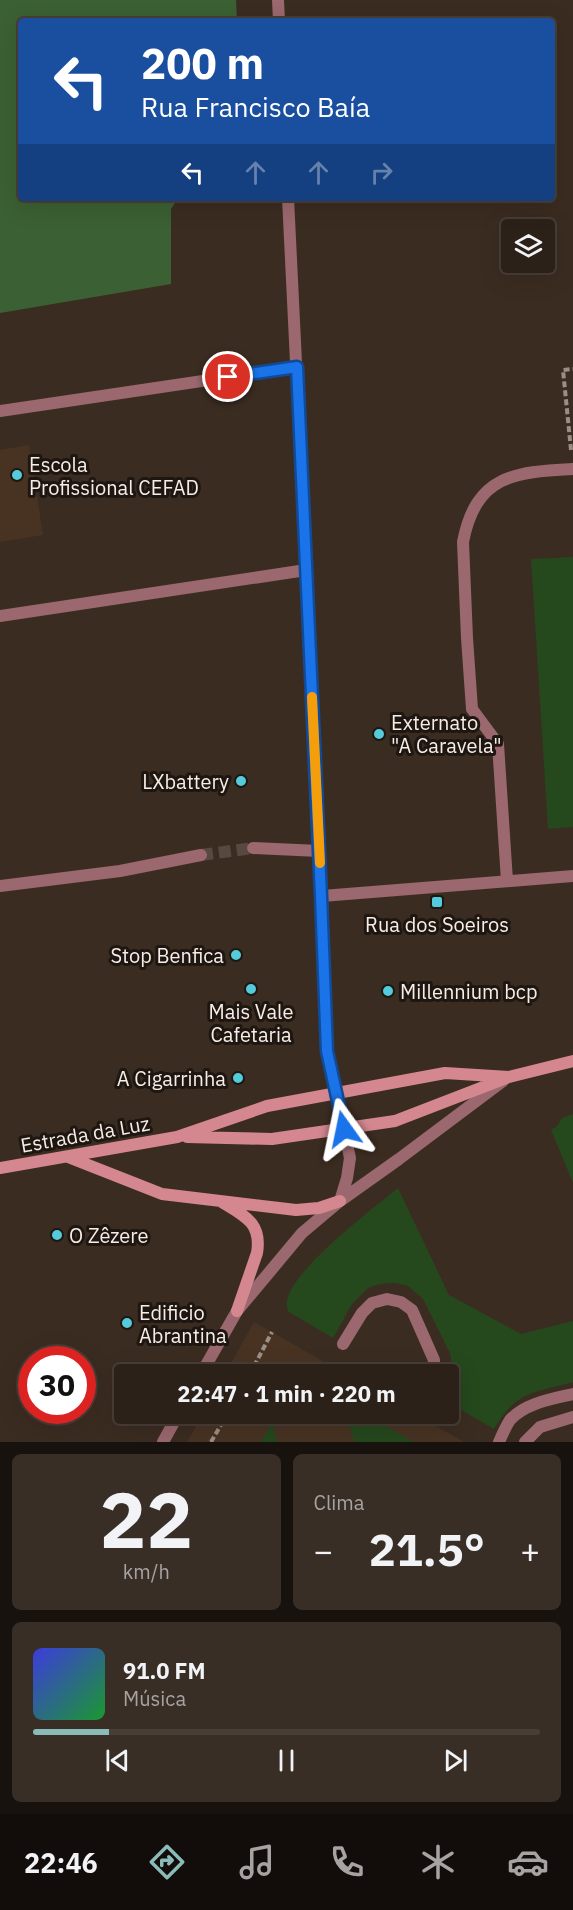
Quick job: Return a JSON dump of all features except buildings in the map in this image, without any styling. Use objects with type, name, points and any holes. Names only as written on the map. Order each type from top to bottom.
[{"type":"main road","name":"Estrada da Luz","points":[[177,1137],[272,1139],[395,1121],[509,1077],[573,1061]]},
{"type":"main road","name":"Estrada da Luz","points":[[0,1168],[177,1137],[267,1106],[445,1073],[509,1077]]},
{"type":"main road","points":[[66,1157],[162,1194],[296,1210],[319,1208],[340,1201]]},
{"type":"main road","points":[[219,1200],[246,1217],[257,1232],[259,1243],[237,1311]]},
{"type":"street","points":[[278,0],[279,18]]},
{"type":"street","points":[[288,201],[327,1051],[350,1158],[340,1201]]},
{"type":"street","points":[[0,411],[297,367]]},
{"type":"street","points":[[507,881],[498,744],[472,709],[463,542],[472,511],[483,495],[498,482],[516,474],[573,469]]},
{"type":"street","points":[[0,616],[306,570]]},
{"type":"street","points":[[253,848],[319,851]]},
{"type":"street","points":[[0,886],[120,871],[201,855]]},
{"type":"street","points":[[321,896],[573,876]]},
{"type":"street","points":[[207,1364],[237,1311],[302,1233],[340,1201],[509,1077]]},
{"type":"street","points":[[343,1344],[362,1313],[372,1303],[387,1299],[401,1302],[412,1310],[434,1364]]},
{"type":"street","points":[[498,1442],[511,1420],[524,1409],[547,1400],[573,1394]]},
{"type":"street","points":[[525,1442],[540,1427],[573,1417]]},
{"type":"street","points":[[163,1442],[173,1424]]},
{"type":"path","points":[[569,432],[564,370],[573,369]]},
{"type":"path","points":[[255,1364],[272,1332]]},
{"type":"path","points":[[212,1442],[222,1424]]},
{"type":"shaded area","name":"Escola Profissional CEFAD","points":[[29,445],[43,535],[0,542],[0,450]]},
{"type":"shaded area","points":[[254,1322],[328,1364],[231,1364]]},
{"type":"shaded area","points":[[198,1424],[432,1424],[464,1442],[187,1442]]},
{"type":"green space","points":[[0,0],[236,0],[237,18],[18,18],[18,201],[176,201],[171,209],[171,284],[0,313]]},
{"type":"green space","points":[[573,557],[573,827],[548,829],[531,559]]},
{"type":"green space","points":[[573,1114],[573,1183],[551,1130],[562,1118]]},
{"type":"green space","points":[[398,1188],[449,1295],[521,1334],[573,1321],[573,1382],[536,1392],[518,1400],[494,1429],[459,1409],[459,1364],[452,1364],[450,1353],[423,1299],[408,1286],[388,1283],[368,1288],[352,1304],[333,1338],[289,1312],[287,1300],[295,1284],[309,1265],[349,1228]]},
{"type":"green space","points":[[271,1424],[272,1424],[277,1442],[261,1442]]},
{"type":"green space","points":[[349,1424],[382,1424],[414,1442],[354,1442]]},
{"type":"tunnel","points":[[201,855],[253,848]]},
{"type":"slow traffic","points":[[312,697],[320,863]]},
{"type":"place","name":"Escola Profissional CEFAD","points":[[17,475]]},
{"type":"place","name":"Externato \"A Caravela\"","points":[[379,734]]},
{"type":"place","name":"LXbattery","points":[[241,781]]},
{"type":"place","name":"Rua dos Soeiros","points":[[437,902]]},
{"type":"place","name":"Stop Benfica","points":[[236,955]]},
{"type":"place","name":"Mais Vale Cafetaria","points":[[251,989]]},
{"type":"place","name":"Millennium bcp","points":[[388,991]]},
{"type":"place","name":"A Cigarrinha","points":[[238,1078]]},
{"type":"place","name":"O Zêzere","points":[[57,1235]]},
{"type":"place","name":"Edificio Abrantina","points":[[127,1323]]},
{"type":"route","points":[[228,377],[297,367],[327,1051],[344,1129]]}]
